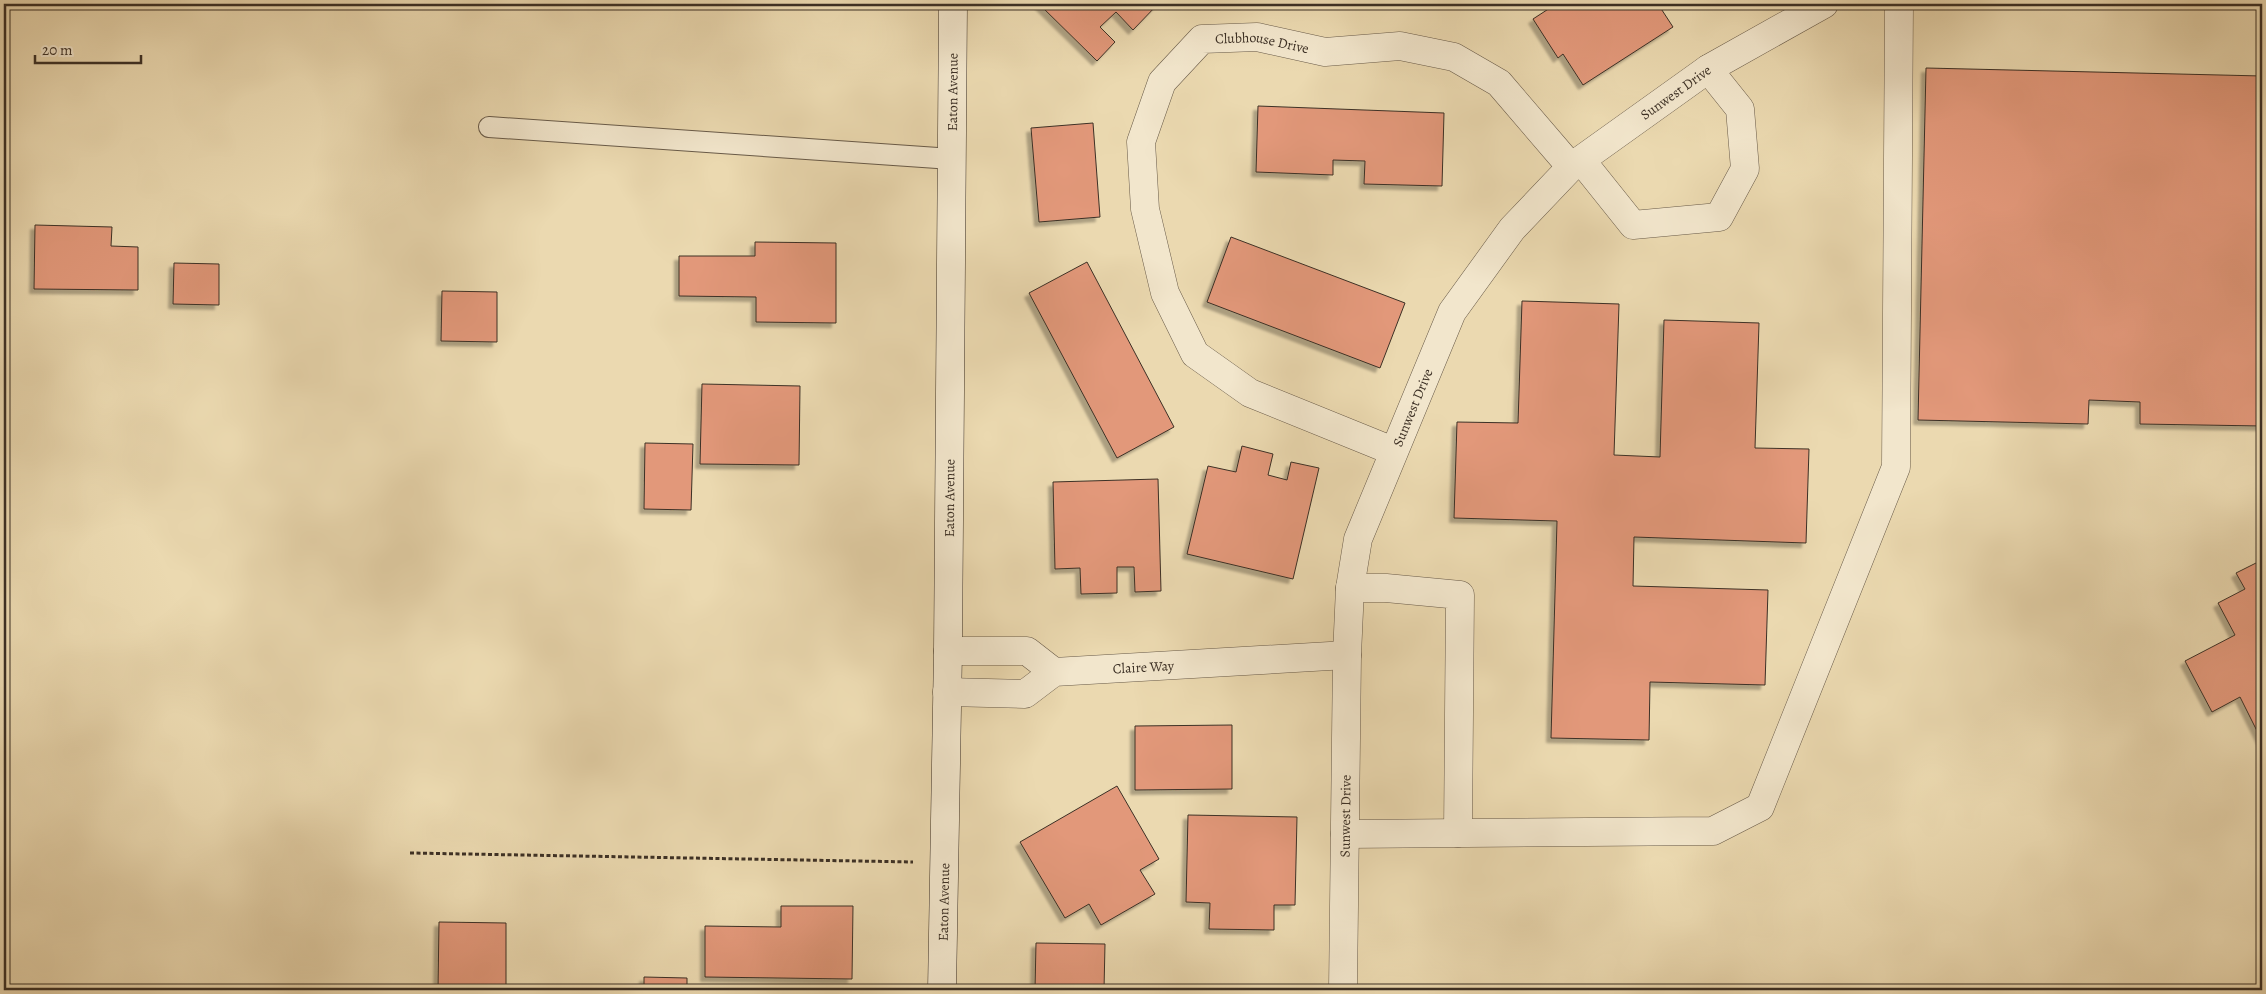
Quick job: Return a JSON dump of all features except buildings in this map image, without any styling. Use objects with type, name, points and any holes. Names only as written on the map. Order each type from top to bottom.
[{"type":"street","name":"Eaton Avenue","points":[[942,990],[948,651],[953,4]]},
{"type":"street","name":"Sunwest Drive","points":[[1343,990],[1347,655],[1350,588],[1358,539],[1393,450],[1452,312],[1512,229],[1576,164],[1708,69],[1824,4]]},
{"type":"street","points":[[1345,834],[1713,831],[1760,807],[1896,467],[1898,4]]},
{"type":"street","name":"Clubhouse Drive","points":[[1393,450],[1250,393],[1195,354],[1165,293],[1145,209],[1141,142],[1162,82],[1202,39],[1257,37],[1325,52],[1400,46],[1454,57],[1499,83],[1633,225],[1719,217],[1745,169],[1740,110],[1708,69]]},
{"type":"street","points":[[1350,588],[1386,588],[1460,595],[1458,833]]},
{"type":"street","points":[[947,692],[1025,694],[1054,672],[1027,651],[948,651]]},
{"type":"street","name":"Claire Way","points":[[1054,672],[1347,655]]},
{"type":"lane","points":[[489,127],[952,159]]},
{"type":"path","points":[[410,853],[944,863]]}]
